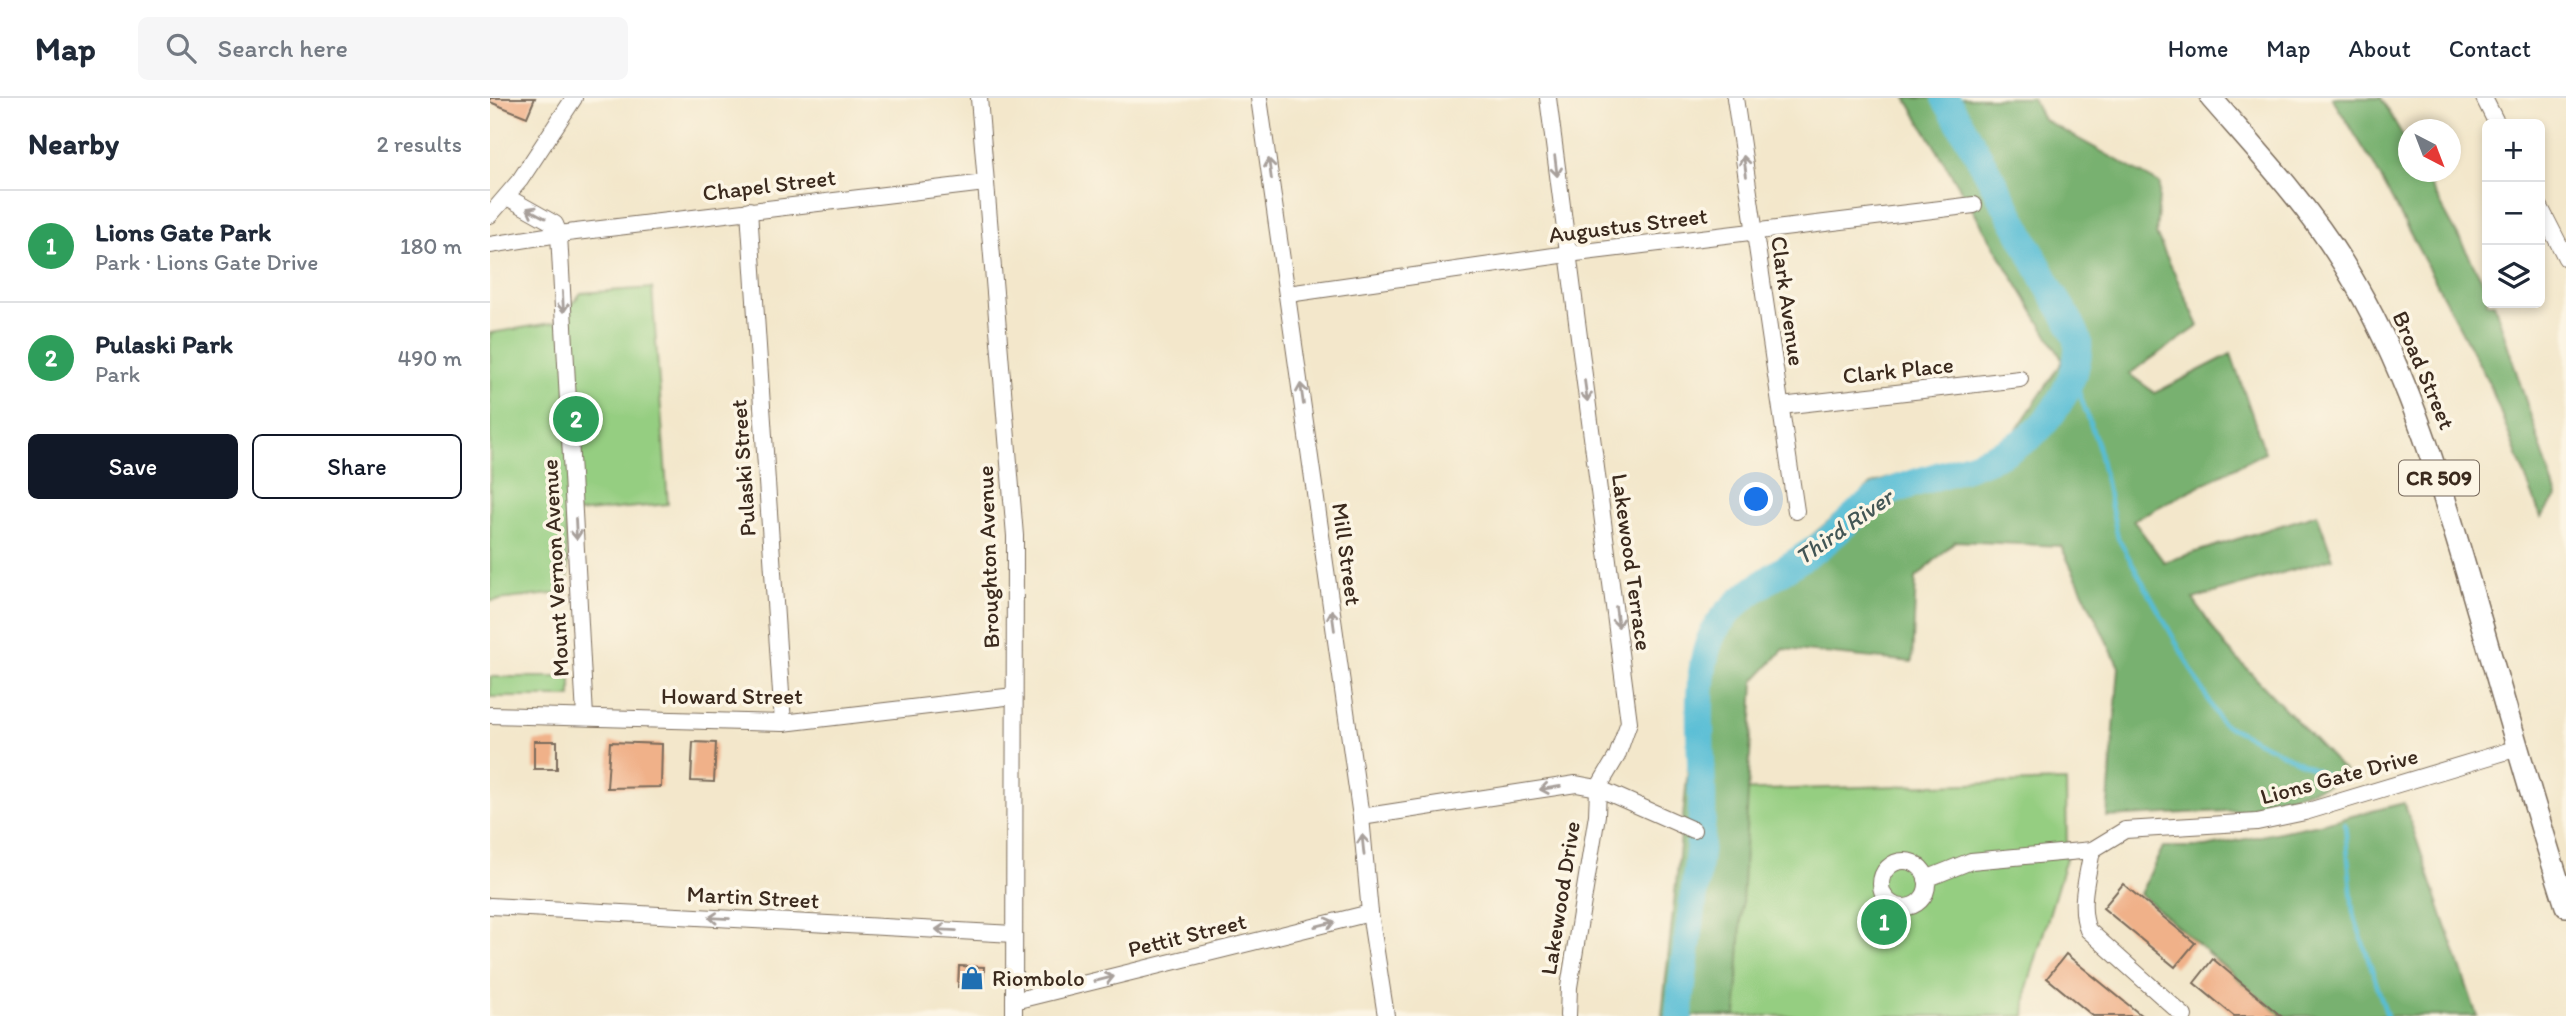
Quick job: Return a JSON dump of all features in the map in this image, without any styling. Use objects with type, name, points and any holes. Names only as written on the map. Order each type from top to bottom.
[{"type":"main road","name":"Broad Street","points":[[2211,98],[2318,227],[2370,311],[2395,362],[2432,456],[2518,748],[2561,873],[2566,906]]},
{"type":"street","points":[[490,215],[507,197],[574,98]]},
{"type":"street","name":"Broughton Avenue","points":[[979,98],[1015,536],[1014,1008]]},
{"type":"street","name":"Mill Street","points":[[1259,98],[1361,817],[1370,913],[1386,1016]]},
{"type":"street","name":"Lakewood Terrace","points":[[1548,98],[1629,722],[1620,748],[1598,788]]},
{"type":"street","name":"Clark Avenue","points":[[1735,98],[1796,511]]},
{"type":"street","points":[[2484,98],[2494,119]]},
{"type":"street","name":"Chapel Street","points":[[559,234],[985,183]]},
{"type":"street","points":[[490,245],[559,234],[555,224],[507,197]]},
{"type":"street","name":"Augustus Street","points":[[1288,294],[1568,254],[1974,205]]},
{"type":"street","name":"Pulaski Street","points":[[749,210],[783,723]]},
{"type":"street","points":[[2545,217],[2566,258]]},
{"type":"street","name":"Mount Vernon Avenue","points":[[559,234],[586,717]]},
{"type":"street","name":"Clark Place","points":[[1781,406],[2020,379]]},
{"type":"street","name":"Howard Street","points":[[490,715],[783,723],[1014,696]]},
{"type":"street","name":"Lions Gate Drive","points":[[1926,879],[1970,861],[2092,850],[2125,831],[2257,822],[2305,812],[2518,748]]},
{"type":"street","points":[[1361,817],[1576,784],[1598,788],[1693,831]]},
{"type":"street","name":"Lakewood Drive","points":[[1568,1016],[1569,987],[1597,815],[1598,788]]},
{"type":"street","points":[[2092,850],[2084,902],[2084,918],[2088,930],[2184,1016]]},
{"type":"street","name":"Martin Street","points":[[490,906],[1014,934]]},
{"type":"street","name":"Pettit Street","points":[[1014,1008],[1370,913]]},
{"type":"green space","points":[[1906,98],[2032,98],[2043,119],[2160,184],[2156,234],[2199,326],[2129,374],[2155,393],[2231,354],[2265,452],[2133,520],[2164,562],[2317,514],[2333,558],[2193,599],[2225,646],[2351,778],[2246,810],[2107,817],[2119,667],[2061,546],[1955,541],[1916,578],[1912,662],[1784,649],[1754,681],[1736,1016],[1662,1016],[1703,627],[1874,483],[2009,441],[2063,361]]},
{"type":"green space","points":[[2332,98],[2381,98],[2398,128],[2398,182],[2428,182],[2482,280],[2482,308],[2496,308],[2557,497],[2541,517],[2489,383],[2374,165]]},
{"type":"green space","points":[[652,288],[668,504],[566,514],[568,592],[490,601],[490,333],[558,322],[581,293]]},
{"type":"green space","points":[[490,677],[571,677],[571,697],[490,697]]},
{"type":"green space","points":[[2066,781],[2067,855],[2027,988],[2025,1016],[1716,1016],[1728,791]]},
{"type":"green space","points":[[2404,803],[2477,1016],[2281,1016],[2140,894],[2163,847],[2206,847],[2324,823]]},
{"type":"building","points":[[490,98],[535,98],[527,117],[490,102]]},
{"type":"building","points":[[534,741],[557,741],[557,769],[534,769]]},
{"type":"building","points":[[610,742],[662,744],[661,787],[607,788]]},
{"type":"building","points":[[693,742],[716,743],[714,782],[691,781]]},
{"type":"building","points":[[2123,884],[2195,943],[2175,967],[2103,908]]},
{"type":"building","points":[[2066,954],[2142,1016],[2093,1016],[2047,978]]},
{"type":"building","points":[[2213,959],[2281,1016],[2234,1016],[2194,983]]},
{"type":"building","points":[[959,966],[984,967],[983,988],[958,987]]},
{"type":"waterway","name":"Third River","points":[[1679,1016],[1702,815],[1702,671],[1714,631],[1747,596],[1817,548],[1870,503],[1890,492],[1976,464],[2025,440],[2054,410],[2075,368],[2078,342],[2074,330],[1945,98]]},
{"type":"waterway","points":[[2073,375],[2098,446],[2118,538],[2221,723],[2326,775]]},
{"type":"waterway","points":[[2345,824],[2353,912],[2387,1016]]},
{"type":"place","name":"Pulaski Park","points":[[576,419]]},
{"type":"place","name":"Lions Gate Park","points":[[1884,922]]},
{"type":"place","name":"Riombolo","points":[[972,978]]}]
